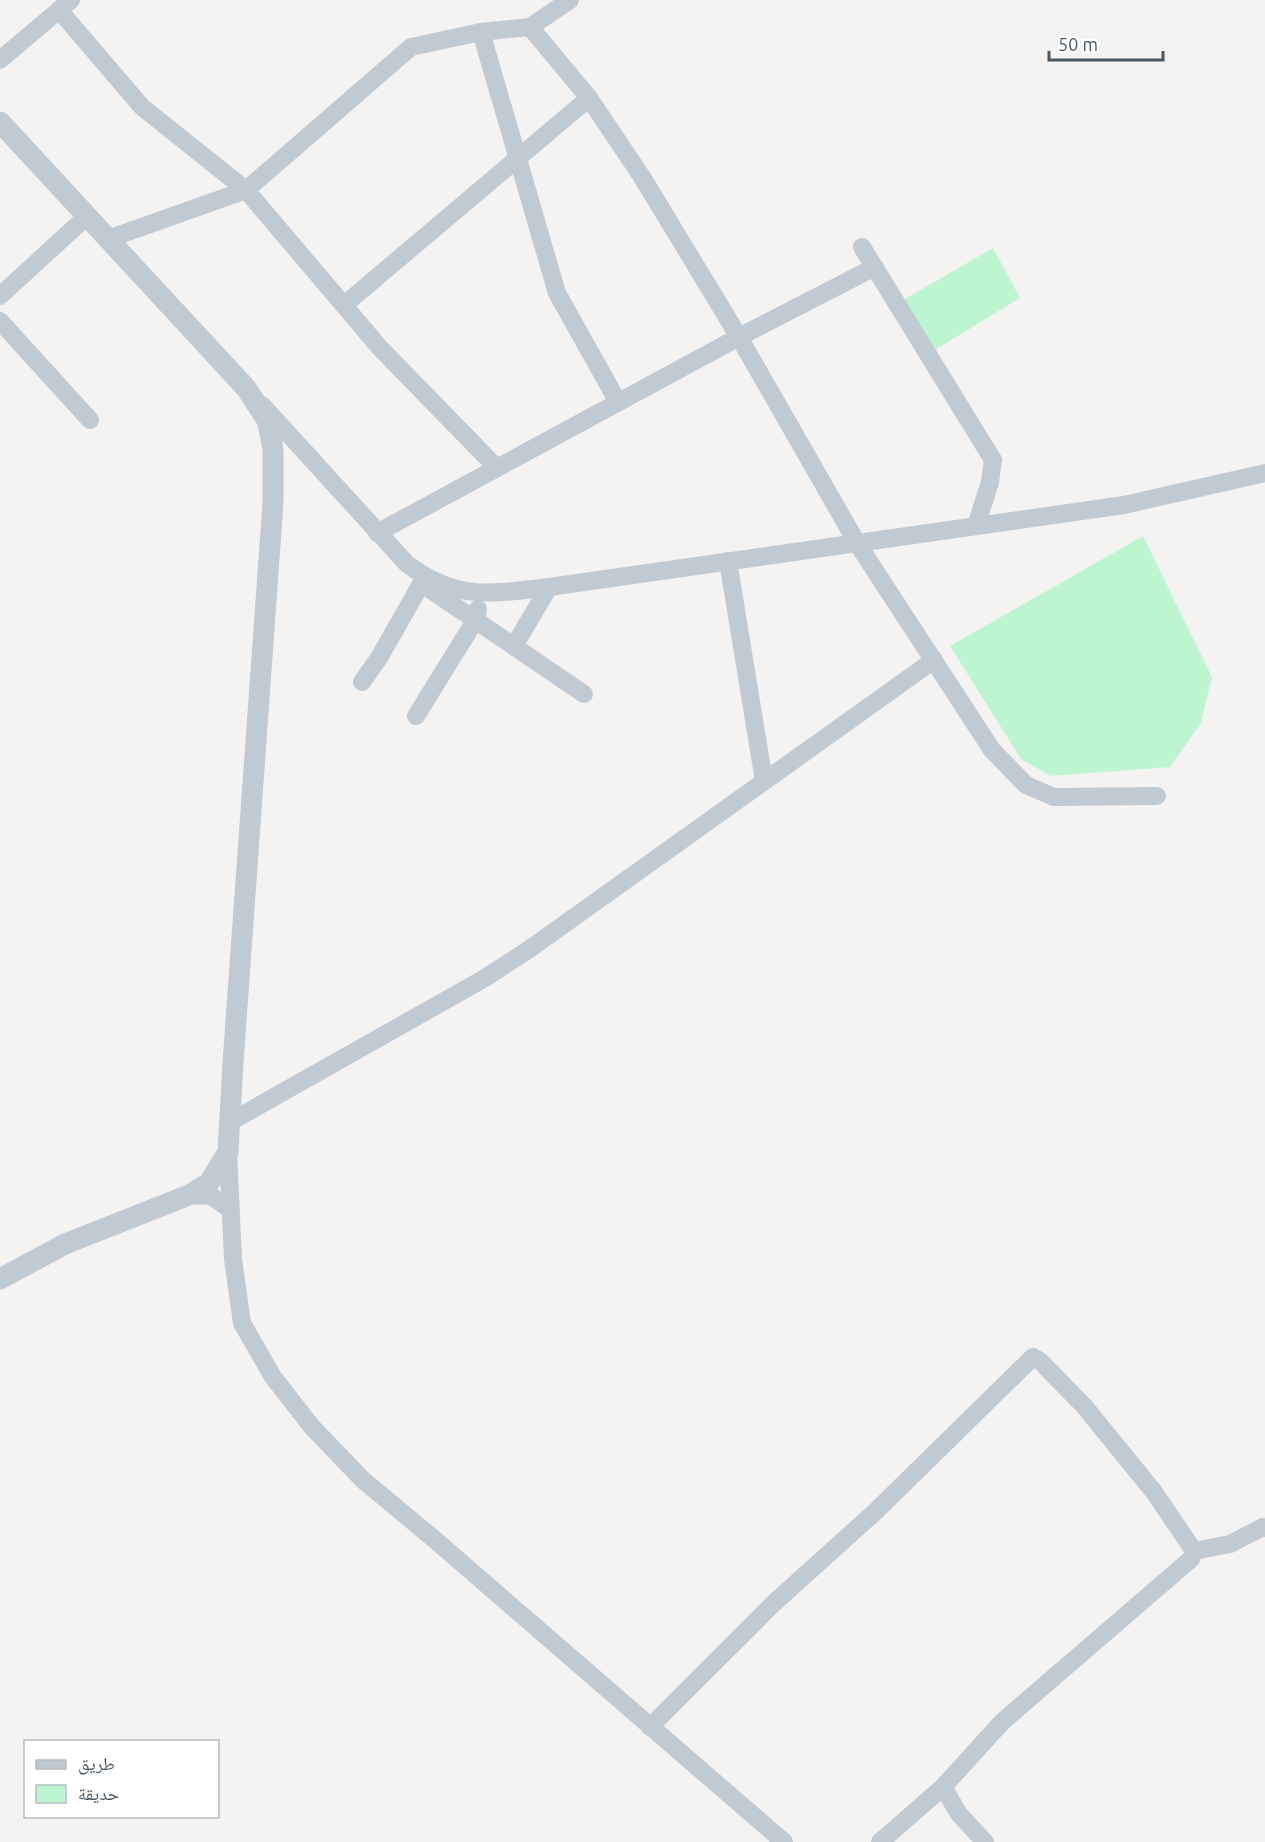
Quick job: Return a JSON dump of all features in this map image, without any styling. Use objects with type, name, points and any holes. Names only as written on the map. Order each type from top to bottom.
[{"type":"street","points":[[108,239],[246,190],[411,47],[481,32],[531,27],[570,0]]},
{"type":"street","points":[[0,60],[65,5],[142,107],[246,190],[380,348],[497,468]]},
{"type":"street","points":[[531,27],[589,98],[642,177],[739,337],[856,543],[992,750],[1026,785],[1054,797],[1157,796]]},
{"type":"street","points":[[481,32],[557,293],[618,402]]},
{"type":"street","points":[[344,305],[589,98]]},
{"type":"street","points":[[0,122],[291,434],[377,533],[423,580],[476,620],[584,694]]},
{"type":"street","points":[[0,296],[87,216]]},
{"type":"street","points":[[862,247],[993,460],[990,482],[976,526]]},
{"type":"street","points":[[377,533],[739,337],[874,267]]},
{"type":"street","points":[[0,321],[90,420]]},
{"type":"street","points":[[246,388],[267,420],[273,450],[272,515],[228,1152],[233,1259],[242,1323],[273,1377],[312,1427],[363,1480],[784,1842]]},
{"type":"street","points":[[273,450],[291,434]]},
{"type":"street","points":[[423,580],[455,590],[481,594],[549,587],[1124,505],[1265,473]]},
{"type":"street","points":[[728,561],[764,781]]},
{"type":"street","points":[[362,682],[379,658],[423,580]]},
{"type":"street","points":[[514,646],[549,587]]},
{"type":"street","points":[[416,716],[476,620],[481,594]]},
{"type":"street","points":[[230,1122],[485,978],[531,948],[934,660]]},
{"type":"street","points":[[0,1279],[65,1244],[189,1195],[209,1183],[228,1152]]},
{"type":"street","points":[[189,1195],[211,1196],[230,1209]]},
{"type":"street","points":[[650,1727],[774,1603],[876,1511],[1034,1357],[1084,1406],[1154,1492],[1194,1551]]},
{"type":"street","points":[[1194,1551],[1230,1544],[1265,1528]]},
{"type":"street","points":[[880,1842],[944,1786],[1002,1722],[1191,1558],[1194,1551]]},
{"type":"street","points":[[944,1786],[958,1814],[985,1842]]},
{"type":"green space","points":[[993,248],[1020,298],[933,351],[903,300]]},
{"type":"green space","points":[[1143,536],[1212,677],[1201,723],[1170,767],[1051,776],[1021,759],[950,646]]}]
